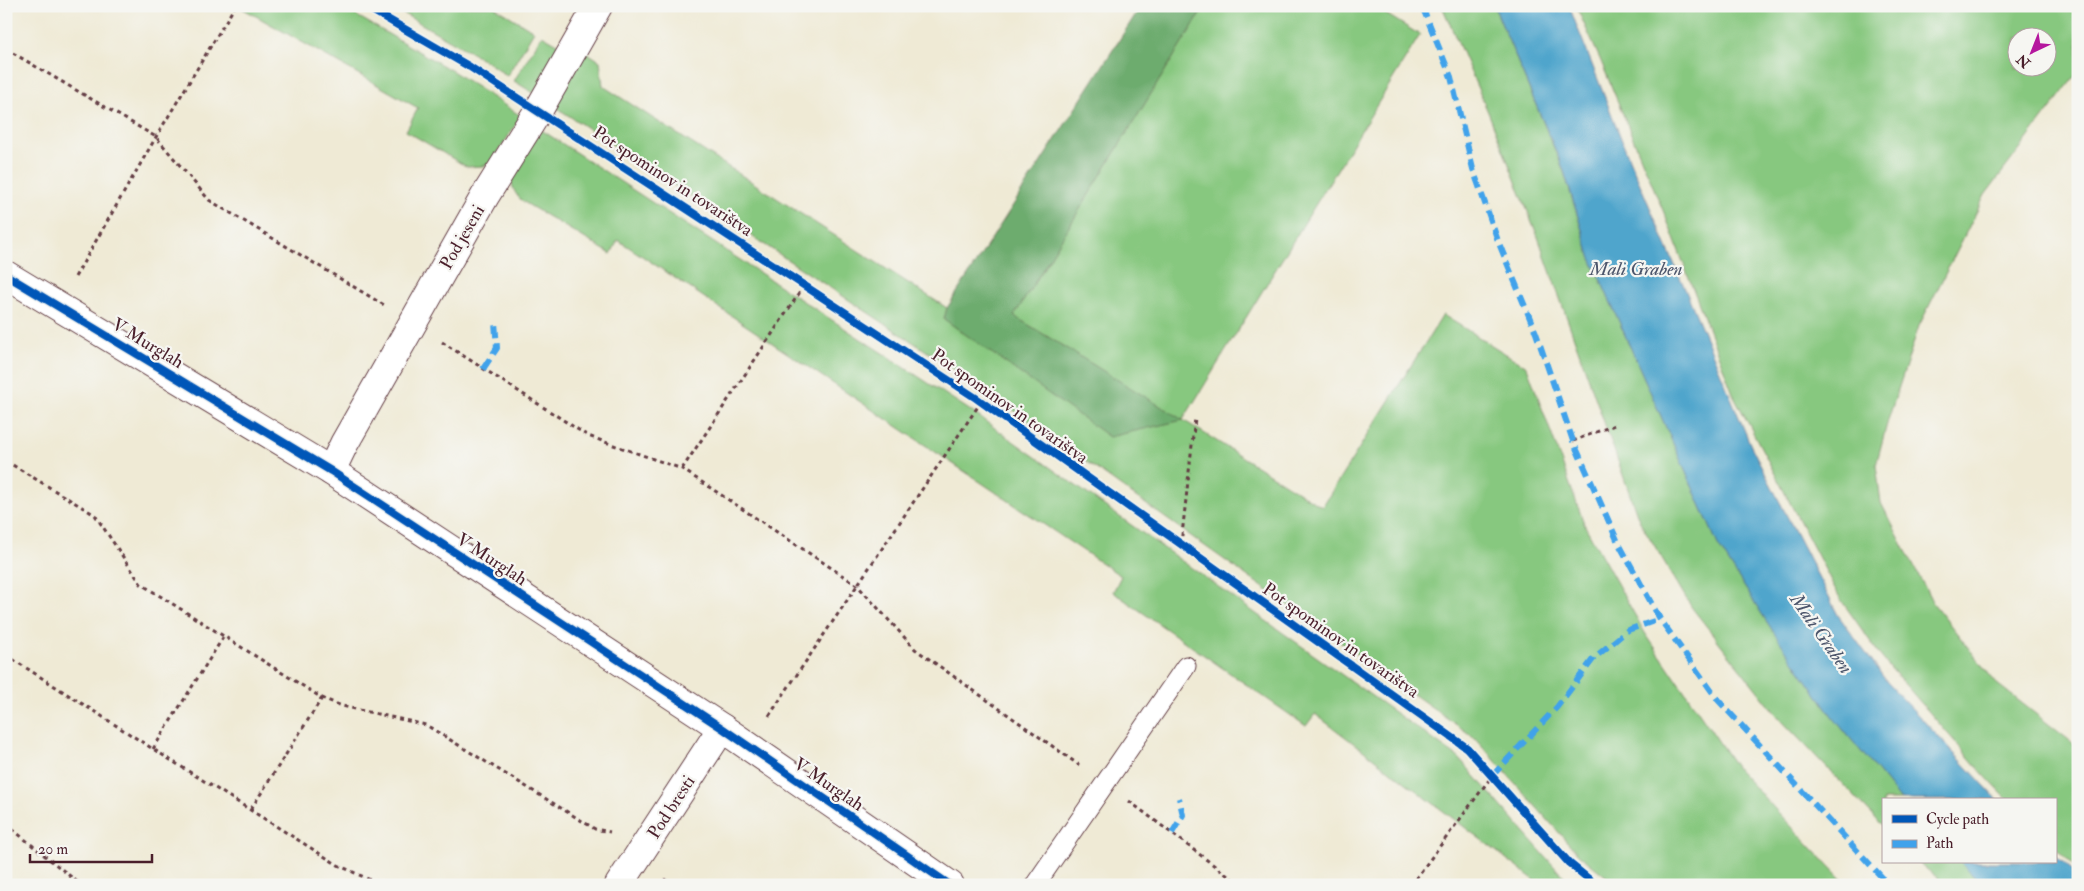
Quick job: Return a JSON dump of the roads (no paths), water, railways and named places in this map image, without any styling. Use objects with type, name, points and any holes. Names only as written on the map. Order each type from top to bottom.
[{"type":"street","name":"Pod jeseni","points":[[331,471],[344,444],[485,196],[538,111],[598,6]]},
{"type":"street","name":"V Murglah","points":[[6,275],[331,471],[722,728],[950,885]]},
{"type":"street","name":"Pod bresti","points":[[619,885],[722,728]]},
{"type":"lane","points":[[1035,885],[1186,666]]},
{"type":"water","name":"Mali Graben","points":[[1494,6],[1569,6],[1630,161],[1751,446],[1838,615],[1887,682],[1996,798],[1899,798],[1832,716],[1776,636],[1719,547],[1590,256],[1563,168]]},
{"type":"water","points":[[2056,856],[2078,875],[2078,885],[1982,885],[1962,864],[2056,864]]}]
